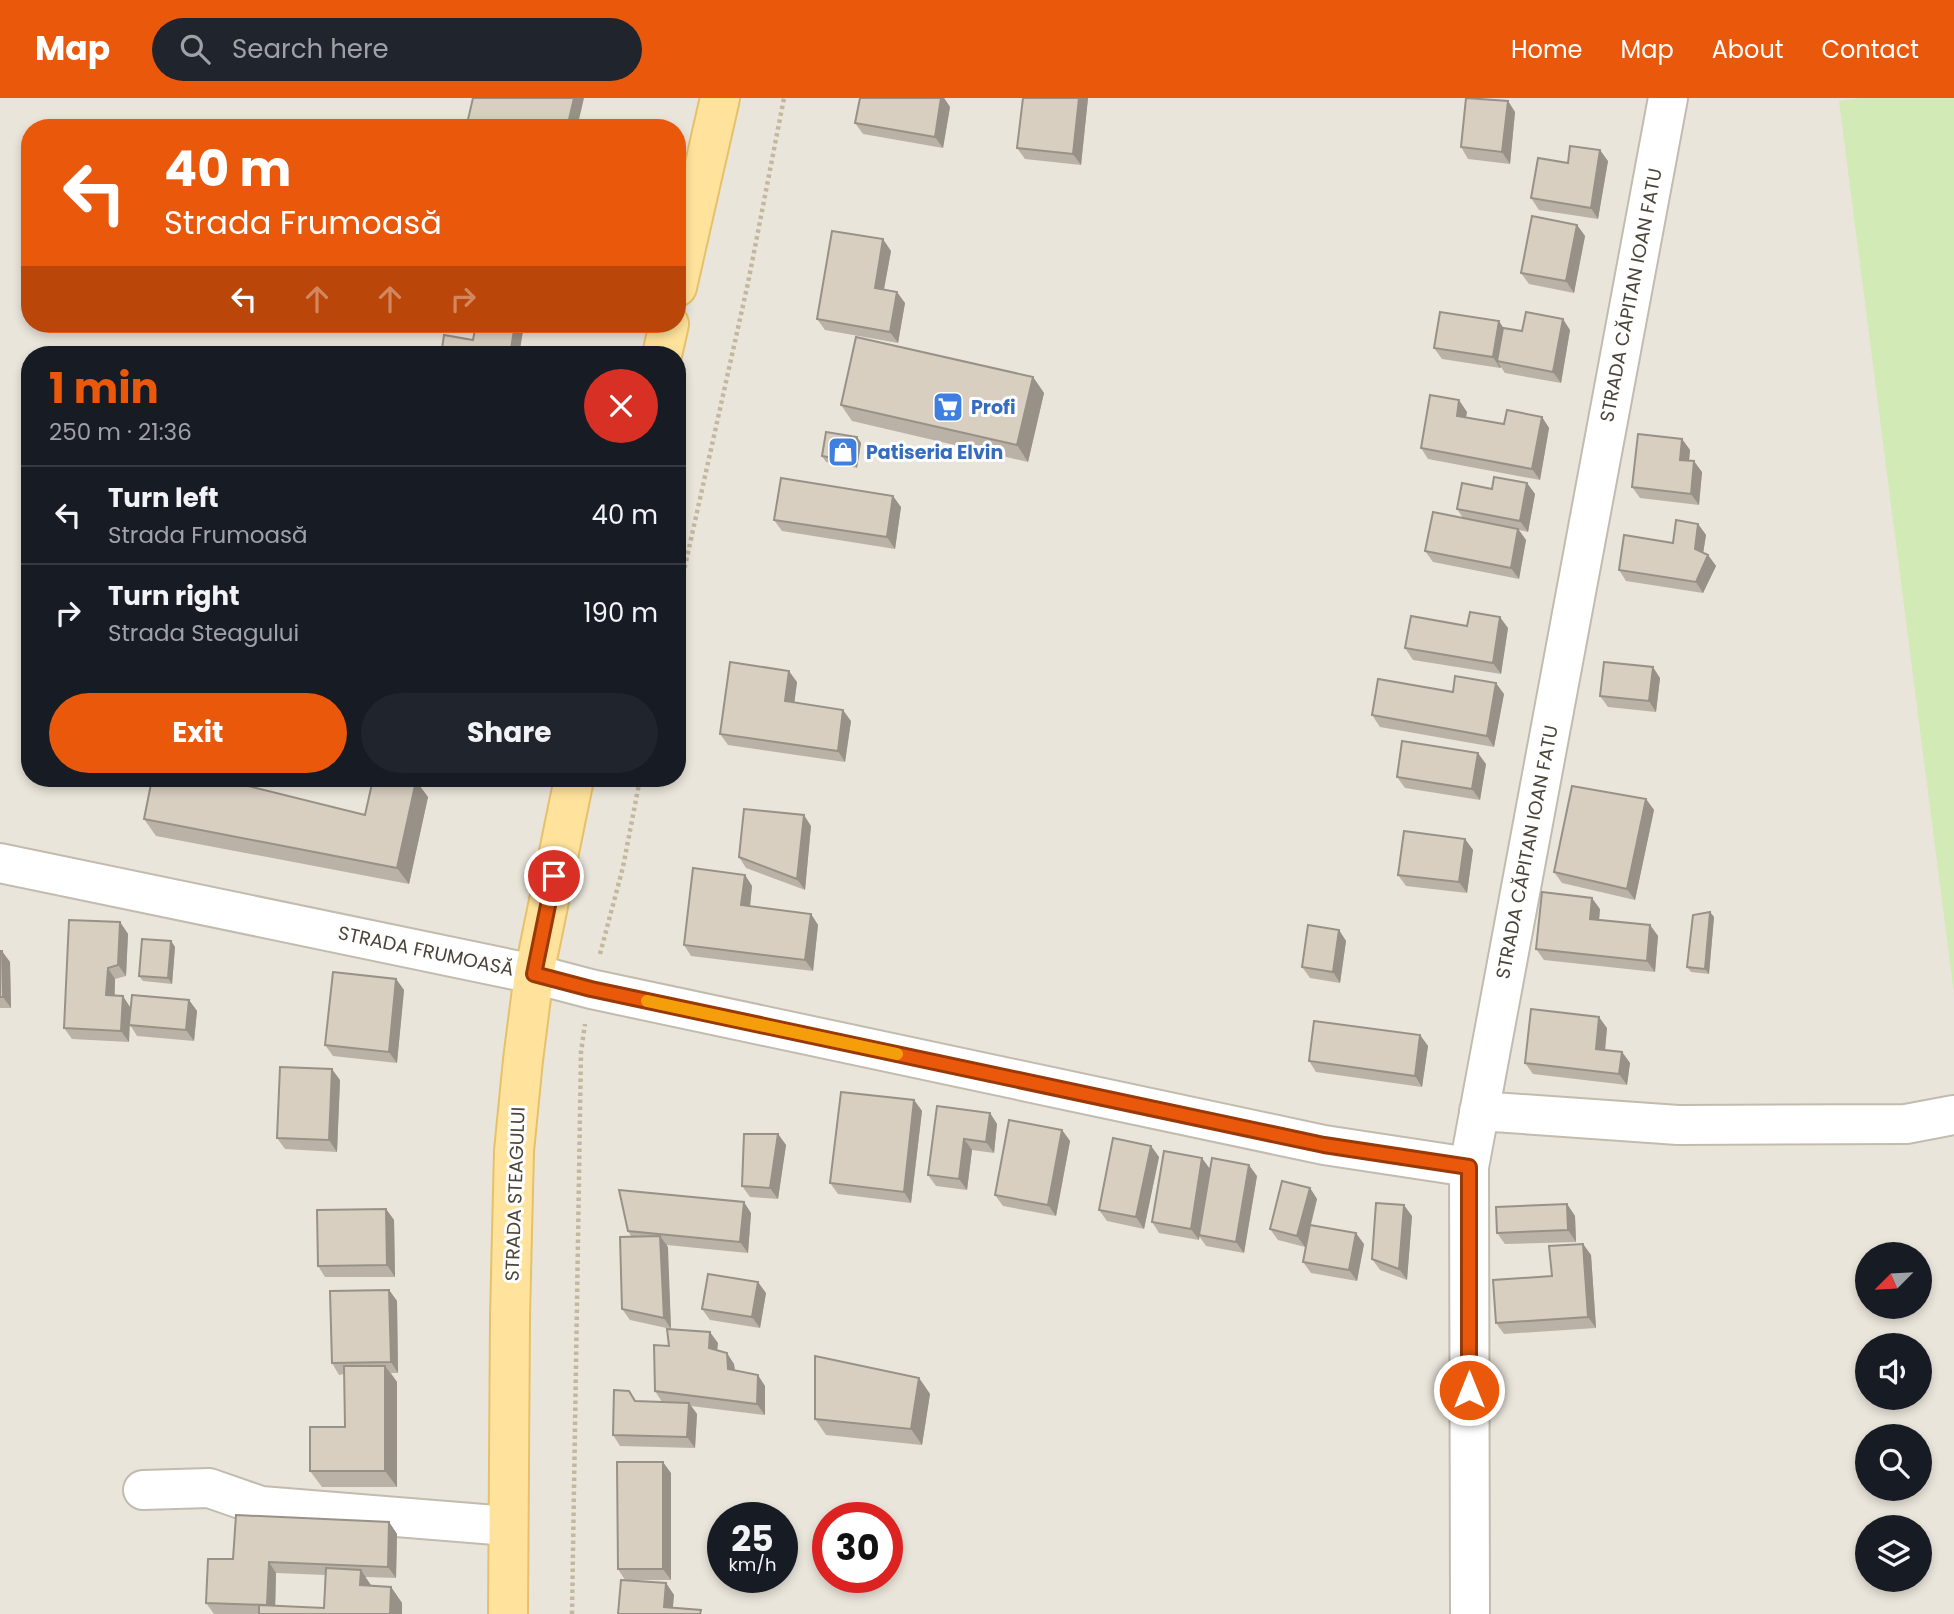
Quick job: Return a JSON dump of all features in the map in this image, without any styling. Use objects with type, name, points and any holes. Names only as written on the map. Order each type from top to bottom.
[{"type":"main road","points":[[686,247],[720,98]]},
{"type":"main road","name":"STRADA STEAGULUI","points":[[508,1614],[514,1151],[534,974],[572,787]]},
{"type":"street","name":"STRADA CĂPITAN IOAN FATU","points":[[1470,1614],[1469,1167],[1668,98]]},
{"type":"street","name":"STRADA FRUMOASĂ","points":[[0,863],[534,974],[591,989],[1324,1145],[1469,1167]]},
{"type":"street","points":[[1479,1111],[1678,1125],[1906,1124],[1954,1115]]},
{"type":"street","points":[[143,1490],[209,1488],[261,1506],[508,1526]]},
{"type":"path","points":[[686,561],[748,284],[784,98]]},
{"type":"path","points":[[572,1614],[581,1052],[591,989],[623,867],[638,787]]},
{"type":"shaded area","points":[[0,98],[1954,98],[1954,1614],[0,1614]]},
{"type":"green space","points":[[1860,98],[1954,98],[1954,994],[1839,101]]},
{"type":"building","points":[[473,98],[574,98],[569,119],[468,119]]},
{"type":"building","points":[[860,98],[941,98],[935,137],[855,123]]},
{"type":"building","points":[[1023,98],[1079,98],[1073,154],[1017,148]]},
{"type":"building","points":[[1466,98],[1508,101],[1502,152],[1461,147]]},
{"type":"building","points":[[1570,146],[1600,150],[1591,208],[1531,198],[1538,158],[1568,163]]},
{"type":"building","points":[[1532,216],[1577,225],[1566,281],[1521,273]]},
{"type":"building","points":[[832,231],[883,239],[875,288],[897,292],[890,332],[817,319]]},
{"type":"building","points":[[1440,312],[1499,321],[1493,357],[1434,348]]},
{"type":"building","points":[[1526,312],[1563,319],[1553,372],[1497,361],[1503,328],[1522,331]]},
{"type":"building","points":[[474,333],[514,333],[511,346],[442,346],[444,335],[473,340]]},
{"type":"building","name":"Profi","points":[[856,337],[1033,377],[1017,445],[841,405]]},
{"type":"building","points":[[1430,395],[1459,400],[1457,416],[1504,424],[1507,410],[1542,417],[1532,469],[1421,448]]},
{"type":"building","name":"Patiseria Elvin","points":[[826,432],[857,437],[853,462],[822,456]]},
{"type":"building","points":[[1638,434],[1682,439],[1680,460],[1694,461],[1691,494],[1632,487]]},
{"type":"building","points":[[1494,477],[1527,483],[1520,521],[1457,509],[1462,483],[1492,489]]},
{"type":"building","points":[[781,478],[893,496],[887,537],[774,520]]},
{"type":"building","points":[[1433,512],[1518,529],[1511,568],[1425,551]]},
{"type":"building","points":[[1676,520],[1698,524],[1695,549],[1708,555],[1696,582],[1619,570],[1624,535],[1673,543]]},
{"type":"building","points":[[1470,612],[1500,617],[1493,663],[1405,648],[1411,616],[1467,626]]},
{"type":"building","points":[[730,662],[789,671],[785,701],[843,710],[838,751],[720,734]]},
{"type":"building","points":[[1604,662],[1653,667],[1649,701],[1600,696]]},
{"type":"building","points":[[1455,676],[1496,683],[1487,736],[1372,715],[1378,679],[1453,692]]},
{"type":"building","points":[[1402,741],[1478,753],[1472,789],[1397,777]]},
{"type":"building","points":[[1572,786],[1646,799],[1627,889],[1554,872]]},
{"type":"building","points":[[150,787],[252,787],[365,815],[371,787],[415,787],[397,868],[144,819]]},
{"type":"building","points":[[744,809],[804,815],[797,879],[739,857]]},
{"type":"building","points":[[1404,831],[1465,839],[1459,882],[1398,875]]},
{"type":"building","points":[[693,868],[745,875],[741,905],[811,914],[805,960],[684,945]]},
{"type":"building","points":[[1542,892],[1592,898],[1590,919],[1650,925],[1647,961],[1536,949]]},
{"type":"building","points":[[1710,912],[1705,969],[1687,967],[1693,915]]},
{"type":"building","points":[[69,920],[120,922],[118,965],[108,968],[106,995],[123,996],[121,1031],[64,1028]]},
{"type":"building","points":[[1308,925],[1339,930],[1333,972],[1302,967]]},
{"type":"building","points":[[142,939],[171,941],[168,978],[139,976]]},
{"type":"building","points":[[2,951],[3,997],[0,997]]},
{"type":"building","points":[[333,972],[396,979],[389,1052],[325,1045]]},
{"type":"building","points":[[132,995],[189,1000],[186,1030],[129,1025]]},
{"type":"building","points":[[1531,1009],[1599,1017],[1596,1049],[1622,1052],[1619,1074],[1525,1063]]},
{"type":"building","points":[[1314,1021],[1420,1035],[1415,1076],[1309,1061]]},
{"type":"building","points":[[280,1067],[332,1069],[329,1140],[277,1138]]},
{"type":"building","points":[[841,1092],[914,1100],[904,1192],[830,1183]]},
{"type":"building","points":[[937,1106],[990,1113],[986,1142],[964,1139],[959,1179],[928,1175]]},
{"type":"building","points":[[1009,1120],[1062,1130],[1048,1205],[995,1195]]},
{"type":"building","points":[[744,1134],[778,1134],[770,1188],[742,1186]]},
{"type":"building","points":[[1113,1138],[1151,1146],[1136,1217],[1099,1210]]},
{"type":"building","points":[[1164,1151],[1202,1158],[1191,1229],[1152,1222]]},
{"type":"building","points":[[1212,1158],[1249,1165],[1236,1242],[1199,1235]]},
{"type":"building","points":[[1282,1181],[1310,1188],[1297,1236],[1270,1229]]},
{"type":"building","points":[[619,1190],[744,1202],[740,1242],[628,1231]]},
{"type":"building","points":[[1376,1203],[1404,1205],[1399,1269],[1372,1259]]},
{"type":"building","points":[[1567,1204],[1568,1230],[1497,1233],[1496,1207]]},
{"type":"building","points":[[386,1209],[387,1265],[318,1266],[317,1210]]},
{"type":"building","points":[[1310,1225],[1356,1233],[1349,1270],[1303,1262]]},
{"type":"building","points":[[660,1236],[664,1318],[622,1309],[620,1237]]},
{"type":"building","points":[[1583,1244],[1588,1317],[1496,1323],[1493,1280],[1552,1276],[1549,1246]]},
{"type":"building","points":[[708,1274],[758,1282],[752,1317],[702,1309]]},
{"type":"building","points":[[389,1290],[391,1362],[332,1363],[330,1291]]},
{"type":"building","points":[[667,1329],[710,1332],[709,1348],[727,1353],[728,1369],[758,1375],[757,1404],[655,1391],[654,1345],[669,1346]]},
{"type":"building","points":[[815,1356],[919,1378],[911,1429],[815,1419]]},
{"type":"building","points":[[344,1366],[385,1366],[385,1471],[310,1471],[310,1427],[345,1427]]},
{"type":"building","points":[[614,1390],[629,1391],[635,1401],[689,1403],[687,1437],[613,1435]]},
{"type":"building","points":[[617,1462],[663,1462],[663,1569],[618,1569]]},
{"type":"building","points":[[236,1515],[389,1522],[388,1567],[269,1562],[267,1605],[206,1603],[208,1559],[233,1559]]},
{"type":"building","points":[[326,1568],[361,1570],[360,1585],[391,1587],[390,1614],[259,1614],[259,1605],[324,1608]]},
{"type":"building","points":[[621,1580],[666,1583],[664,1607],[701,1610],[700,1614],[618,1614]]},
{"type":"slow traffic","points":[[647,1001],[897,1054]]},
{"type":"place","name":"Profi","points":[[948,407]]},
{"type":"place","name":"Patiseria Elvin","points":[[843,452]]},
{"type":"route","points":[[554,876],[534,974],[591,989],[1324,1145],[1469,1167],[1469,1390]]}]
